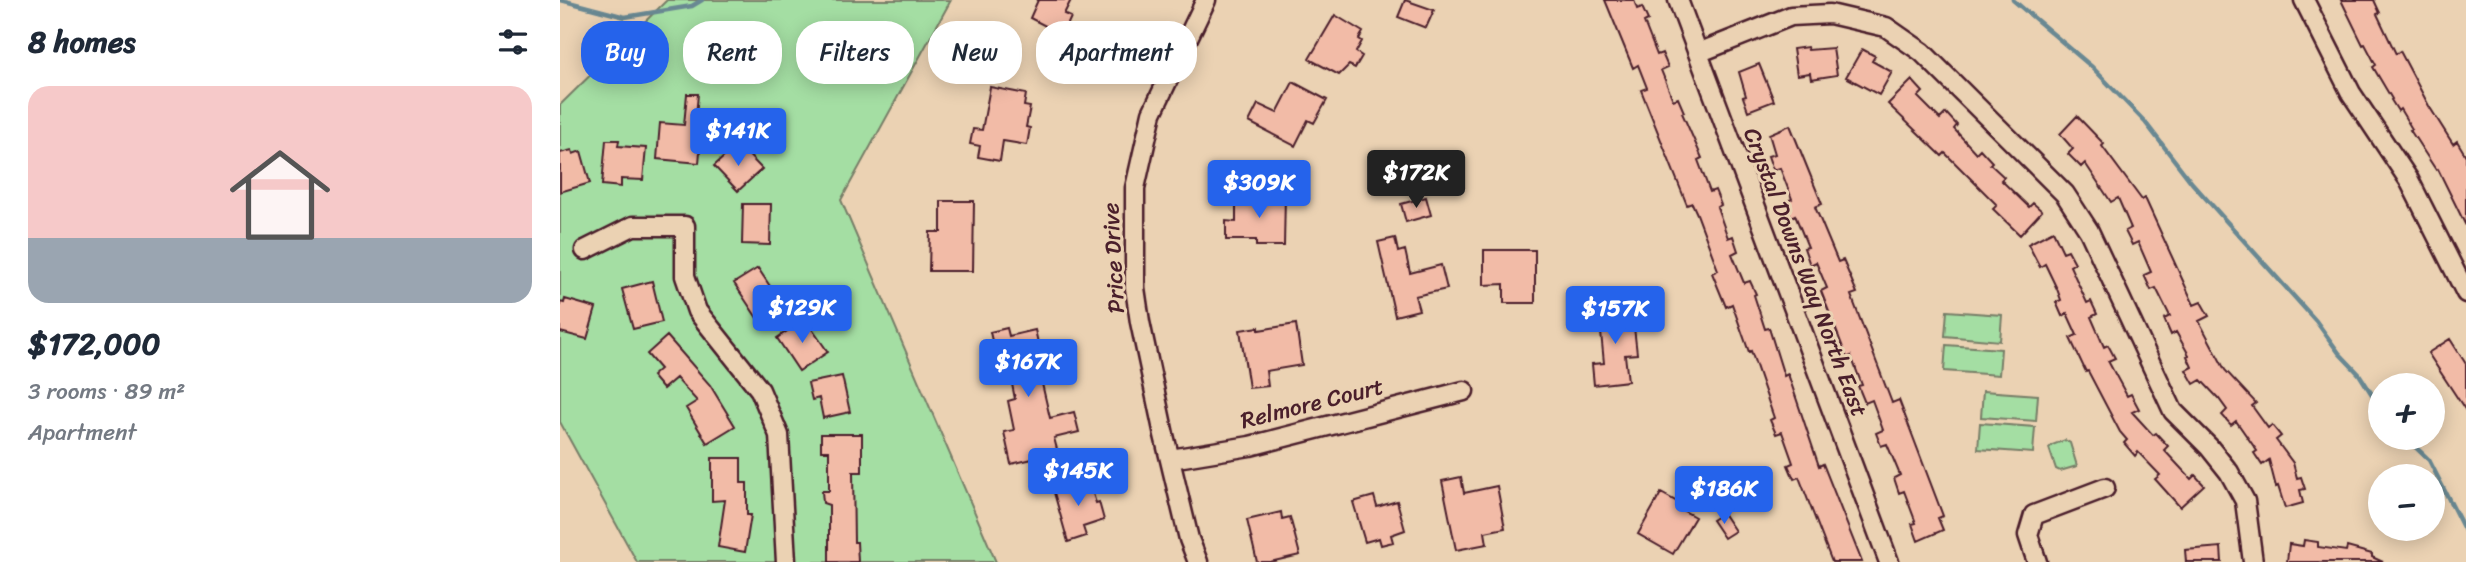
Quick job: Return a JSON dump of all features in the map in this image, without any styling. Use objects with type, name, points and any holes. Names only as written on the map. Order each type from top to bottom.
[{"type":"street","name":"Price Drive","points":[[1198,562],[1189,539],[1140,322],[1135,288],[1135,188],[1152,113],[1206,0]]},
{"type":"street","name":"Crystal Downs Way North East","points":[[1678,0],[1888,562]]},
{"type":"street","points":[[2304,0],[2351,93],[2409,180],[2466,293]]},
{"type":"street","points":[[1698,53],[1791,16],[1830,14],[1886,27],[1922,52],[2071,203],[2089,231],[2173,411],[2229,472],[2245,501],[2253,562]]},
{"type":"street","points":[[585,250],[632,226],[685,226],[685,276],[698,311],[760,390],[779,435],[786,562]]},
{"type":"street","name":"Relmore Court","points":[[1171,459],[1250,446],[1464,391]]},
{"type":"street","points":[[2037,562],[2028,536],[2034,514],[2105,488]]},
{"type":"green space","points":[[667,0],[951,0],[939,21],[928,21],[928,42],[914,67],[914,21],[796,21],[796,84],[905,84],[841,200],[996,562],[637,562],[560,422],[560,105],[581,84],[669,84],[669,21],[646,21]]},
{"type":"green space","points":[[1947,311],[2002,315],[2000,341],[1945,336]]},
{"type":"green space","points":[[1946,345],[2001,349],[1999,375],[1944,371]]},
{"type":"green space","points":[[1983,391],[2038,395],[2036,421],[1981,417]]},
{"type":"green space","points":[[1980,423],[2035,427],[2033,453],[1978,449]]},
{"type":"green space","points":[[2065,440],[2070,443],[2077,466],[2060,471],[2056,469],[2049,448]]},
{"type":"building","points":[[1038,0],[1071,0],[1064,14],[1071,17],[1069,21],[1036,21],[1030,18]]},
{"type":"building","points":[[1405,0],[1434,10],[1426,28],[1398,17]]},
{"type":"building","points":[[1605,0],[1634,0],[1637,9],[1642,7],[1648,20],[1644,22],[1657,55],[1662,53],[1668,67],[1661,70],[1673,100],[1678,98],[1684,112],[1682,113],[1702,158],[1698,160],[1710,192],[1715,190],[1721,205],[1717,207],[1728,238],[1733,236],[1738,251],[1732,254],[1744,283],[1750,281],[1756,294],[1754,295],[1765,329],[1769,328],[1784,376],[1788,374],[1819,466],[1823,464],[1862,562],[1832,562],[1799,477],[1794,479],[1788,465],[1793,463],[1782,432],[1776,434],[1770,420],[1774,418],[1751,351],[1749,352],[1732,304],[1726,307],[1712,273],[1718,270],[1697,214],[1692,203],[1687,205],[1641,90],[1647,88],[1638,65],[1633,68]]},
{"type":"building","points":[[2341,0],[2374,0],[2380,13],[2377,14],[2396,54],[2400,51],[2429,106],[2453,144],[2457,141],[2466,156],[2466,226],[2438,169],[2436,170],[2410,130],[2412,129],[2400,109],[2398,111],[2391,100],[2373,67],[2376,65]]},
{"type":"building","points":[[1335,15],[1363,32],[1356,52],[1362,56],[1355,68],[1349,65],[1339,75],[1309,59]]},
{"type":"building","points":[[1807,47],[1808,50],[1833,48],[1837,75],[1811,79],[1810,73],[1797,75],[1793,49]]},
{"type":"building","points":[[1862,49],[1875,56],[1872,61],[1892,72],[1879,95],[1846,77]]},
{"type":"building","points":[[1759,64],[1774,101],[1748,111],[1739,72]]},
{"type":"building","points":[[1912,80],[1923,92],[1918,97],[1940,119],[1946,113],[1957,125],[1954,129],[1976,153],[1980,149],[1992,162],[1990,164],[2004,177],[2001,180],[2029,207],[2033,203],[2042,211],[2020,235],[1993,209],[1997,205],[1945,153],[1942,156],[1888,104]]},
{"type":"building","points":[[1293,82],[1327,100],[1314,123],[1308,120],[1295,146],[1249,122],[1258,104],[1277,113]]},
{"type":"building","points":[[990,87],[1026,94],[1024,106],[1030,107],[1026,127],[1030,128],[1027,145],[1003,141],[1000,161],[978,157],[980,146],[970,144],[973,129],[982,130]]},
{"type":"building","points":[[687,94],[698,94],[695,127],[702,128],[699,163],[657,159],[660,123],[684,125]]},
{"type":"building","points":[[2077,116],[2104,144],[2102,146],[2142,200],[2145,198],[2194,305],[2201,302],[2209,316],[2199,321],[2225,370],[2256,403],[2252,406],[2268,428],[2272,425],[2281,436],[2276,440],[2293,463],[2297,478],[2301,477],[2305,489],[2300,490],[2303,503],[2285,508],[2269,460],[2262,465],[2254,453],[2257,451],[2236,421],[2231,425],[2222,415],[2227,410],[2219,399],[2201,380],[2194,384],[2186,370],[2192,367],[2187,356],[2189,355],[2176,332],[2171,335],[2164,319],[2170,316],[2156,288],[2151,290],[2144,275],[2151,272],[2138,242],[2132,245],[2125,231],[2131,228],[2118,198],[2111,202],[2085,163],[2081,167],[2068,154],[2073,149],[2060,134]]},
{"type":"building","points":[[1790,125],[1822,204],[1815,207],[1838,262],[1843,260],[1857,293],[1851,295],[1892,403],[1899,400],[1943,516],[1938,518],[1943,530],[1918,541],[1912,524],[1916,523],[1904,491],[1899,493],[1894,478],[1900,475],[1887,444],[1881,446],[1876,433],[1883,430],[1872,400],[1865,403],[1858,386],[1862,385],[1851,356],[1847,358],[1821,291],[1827,288],[1816,262],[1810,265],[1804,248],[1808,247],[1795,215],[1791,217],[1785,202],[1792,199],[1780,168],[1773,170],[1768,156],[1775,154],[1769,134]]},
{"type":"building","points":[[606,140],[619,140],[618,146],[646,148],[643,180],[621,179],[621,187],[602,185]]},
{"type":"building","points":[[738,144],[762,169],[738,191],[714,166]]},
{"type":"building","points":[[572,150],[573,154],[581,151],[590,183],[560,192],[560,153]]},
{"type":"building","points":[[1236,194],[1285,194],[1284,246],[1256,246],[1256,240],[1226,240],[1226,221],[1236,222]]},
{"type":"building","points":[[1426,197],[1431,215],[1406,222],[1401,204]]},
{"type":"building","points":[[941,201],[974,201],[973,271],[929,271],[930,232],[941,232]]},
{"type":"building","points":[[743,204],[771,204],[770,245],[742,244]]},
{"type":"building","points":[[2053,231],[2063,252],[2068,250],[2075,263],[2070,266],[2087,303],[2091,301],[2097,314],[2091,317],[2104,347],[2108,345],[2115,358],[2108,361],[2127,396],[2131,394],[2139,409],[2132,412],[2153,435],[2156,433],[2168,446],[2164,450],[2191,479],[2195,475],[2204,485],[2180,507],[2155,479],[2160,475],[2138,452],[2135,456],[2124,443],[2127,440],[2120,432],[2088,371],[2086,372],[2070,338],[2077,335],[2067,313],[2062,316],[2056,302],[2061,300],[2057,289],[2045,264],[2040,267],[2028,244]]},
{"type":"building","points":[[1395,238],[1398,252],[1405,250],[1410,273],[1441,265],[1447,289],[1415,296],[1419,310],[1395,316],[1378,242]]},
{"type":"building","points":[[1484,250],[1535,250],[1535,303],[1504,303],[1504,284],[1484,285]]},
{"type":"building","points":[[758,268],[781,303],[757,318],[734,283]]},
{"type":"building","points":[[652,281],[662,322],[633,329],[622,289]]},
{"type":"building","points":[[565,299],[596,308],[587,339],[560,332],[560,302],[564,303]]},
{"type":"building","points":[[1632,309],[1637,354],[1625,355],[1628,381],[1594,385],[1592,364],[1604,363],[1599,312]]},
{"type":"building","points":[[805,319],[828,352],[799,371],[777,338]]},
{"type":"building","points":[[1296,324],[1302,365],[1266,371],[1268,386],[1249,388],[1240,330]]},
{"type":"building","points":[[1007,328],[1009,336],[1035,330],[1044,368],[1039,369],[1040,375],[1050,418],[1074,412],[1079,432],[1054,438],[1058,453],[1011,464],[1004,432],[1014,430],[1008,401],[1015,399],[1010,374],[1000,377],[990,332]]},
{"type":"building","points":[[667,336],[710,385],[735,426],[707,443],[686,408],[697,401],[676,378],[663,389],[652,376],[660,369],[647,354]]},
{"type":"building","points":[[2450,339],[2466,364],[2466,411],[2445,379],[2445,373],[2441,373],[2428,353]]},
{"type":"building","points":[[842,376],[850,412],[823,418],[819,398],[812,400],[808,383]]},
{"type":"building","points":[[821,434],[862,434],[862,472],[853,472],[854,542],[857,542],[858,562],[829,562],[829,505],[823,503],[822,491],[829,491],[829,451],[821,451]]},
{"type":"building","points":[[712,458],[741,458],[741,483],[747,483],[747,515],[751,515],[745,552],[718,547],[725,500],[712,501]]},
{"type":"building","points":[[1461,477],[1464,493],[1497,486],[1505,528],[1485,532],[1487,544],[1456,550],[1442,481]]},
{"type":"building","points":[[1088,478],[1104,520],[1083,527],[1086,536],[1068,542],[1053,489]]},
{"type":"building","points":[[1661,493],[1679,503],[1677,507],[1695,517],[1673,554],[1638,534]]},
{"type":"building","points":[[1374,496],[1377,507],[1397,501],[1405,530],[1391,535],[1393,542],[1381,545],[1379,538],[1365,542],[1353,502]]},
{"type":"building","points":[[1281,512],[1282,519],[1290,517],[1300,555],[1257,562],[1247,520]]},
{"type":"building","points":[[1723,513],[1735,531],[1724,538],[1712,520]]},
{"type":"building","points":[[2304,540],[2318,542],[2318,547],[2346,551],[2347,547],[2372,554],[2372,557],[2383,562],[2287,562],[2289,544],[2303,546]]},
{"type":"building","points":[[2221,547],[2222,562],[2186,562],[2185,550]]},
{"type":"waterway","points":[[561,0],[625,17],[692,6],[702,0]]},
{"type":"waterway","points":[[2013,0],[2092,67],[2145,122],[2192,183],[2316,321],[2368,388]]},
{"type":"waterway","points":[[2419,450],[2429,460],[2466,533]]}]
